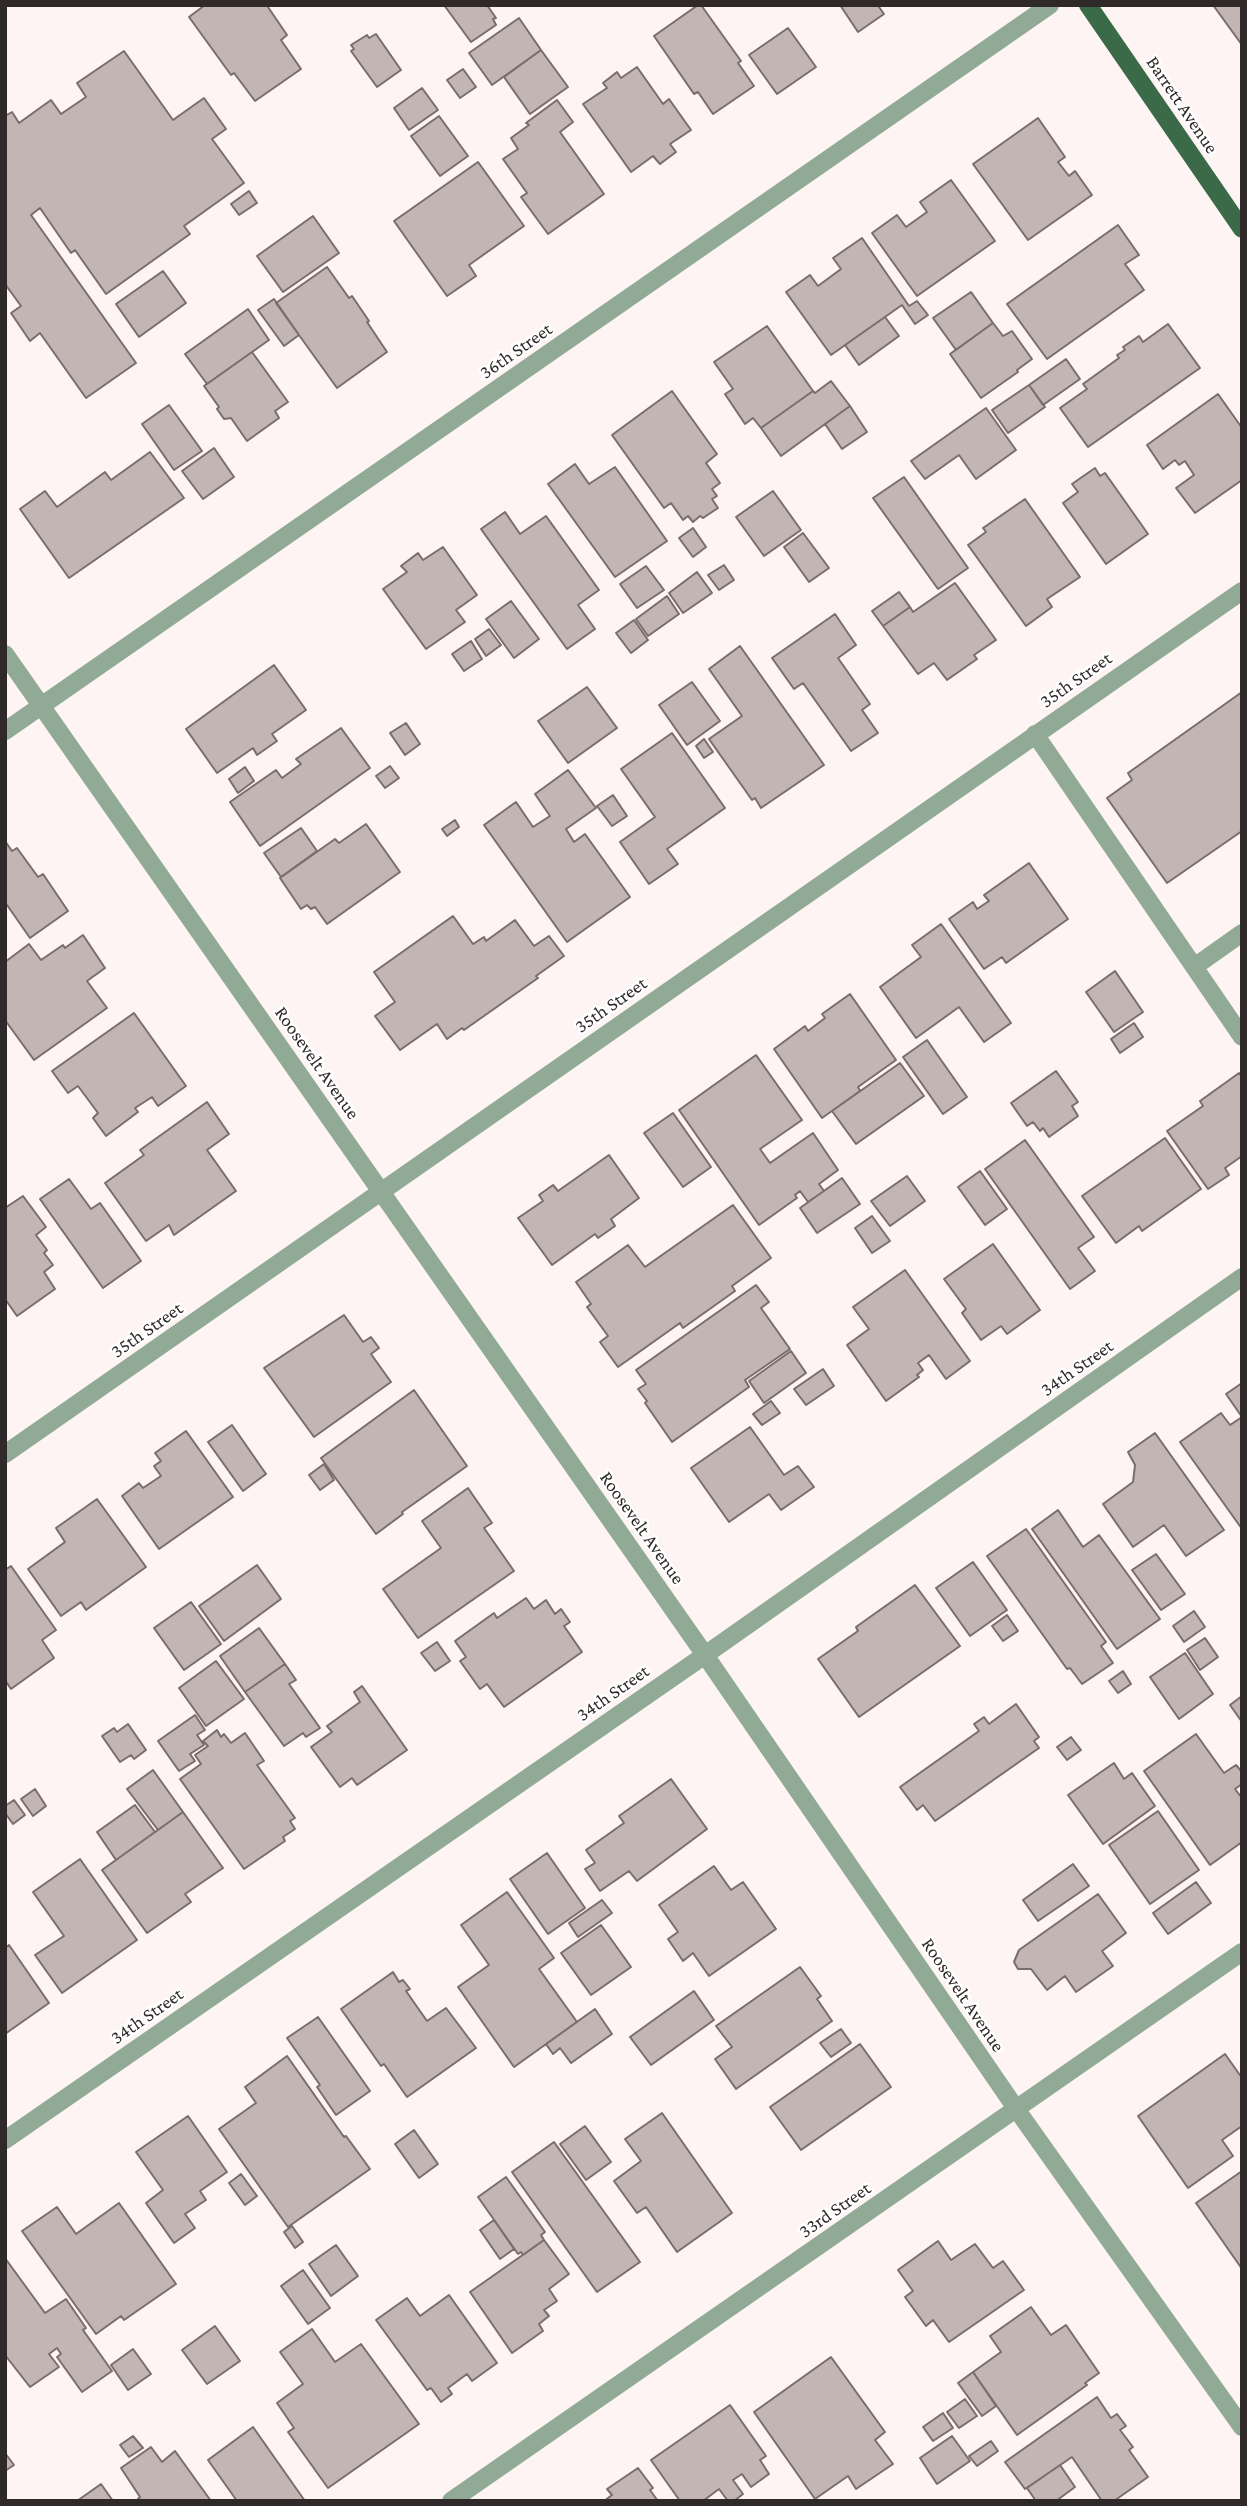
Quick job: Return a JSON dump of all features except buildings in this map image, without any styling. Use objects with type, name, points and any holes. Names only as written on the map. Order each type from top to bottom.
[{"type":"main road","name":"Barrett Avenue","points":[[1088,5],[1242,229]]},
{"type":"street","name":"36th Street","points":[[5,731],[1051,5]]},
{"type":"street","name":"35th Street","points":[[5,1454],[1242,591]]},
{"type":"street","name":"Roosevelt Avenue","points":[[5,654],[705,1655],[1017,2110],[1242,2427]]},
{"type":"street","points":[[1035,734],[1242,1037]]},
{"type":"street","points":[[1194,967],[1242,933]]},
{"type":"street","name":"34th Street","points":[[5,2140],[705,1655],[1242,1278]]},
{"type":"street","name":"33rd Street","points":[[451,2501],[1242,1952]]}]
